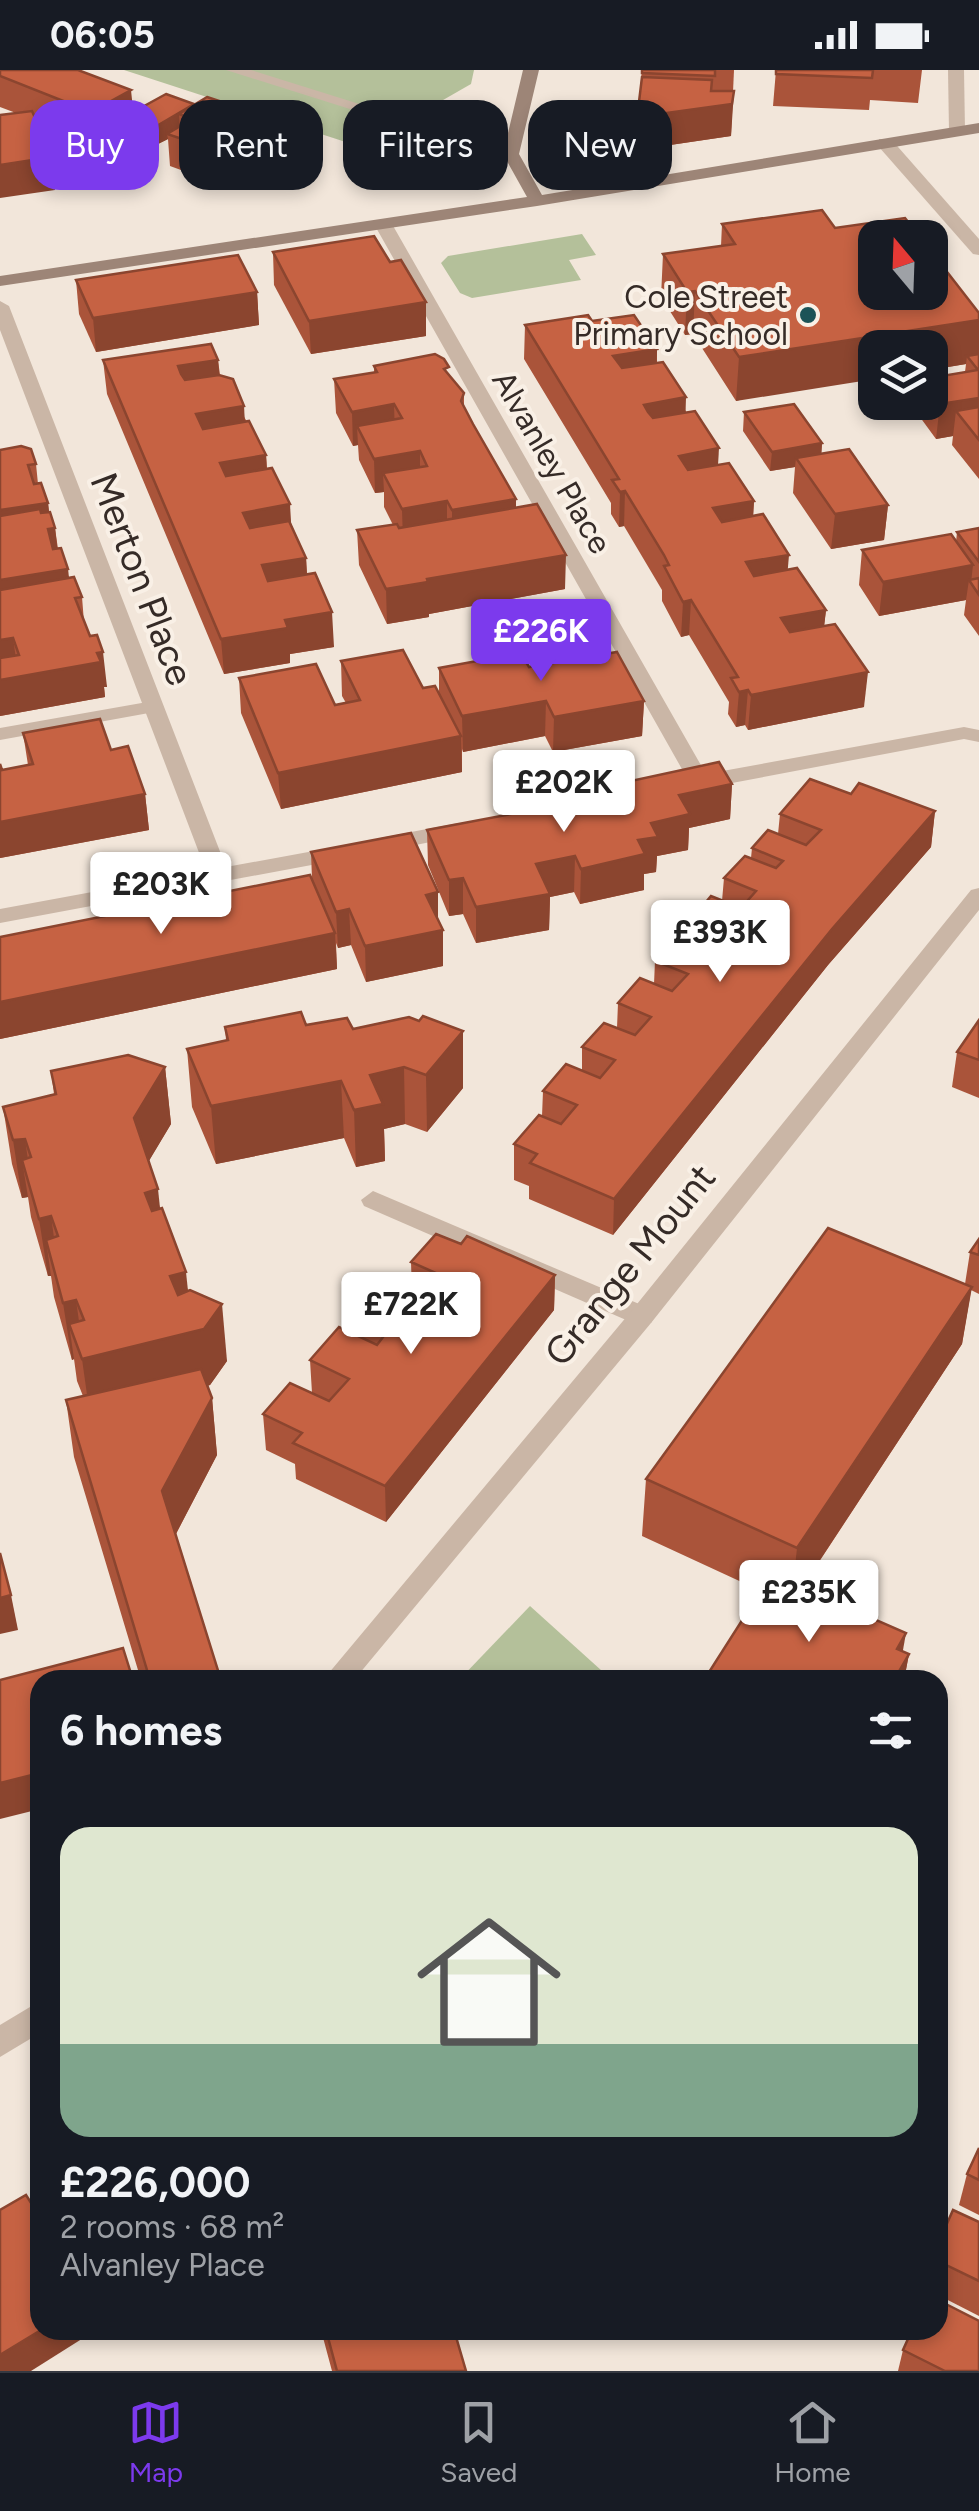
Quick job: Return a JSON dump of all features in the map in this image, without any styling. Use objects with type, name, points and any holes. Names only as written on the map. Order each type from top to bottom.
[{"type":"street","points":[[234,70],[511,154],[538,201]]},
{"type":"street","points":[[511,154],[532,70]]},
{"type":"street","points":[[956,70],[957,131]]},
{"type":"street","points":[[0,280],[538,201],[979,128]]},
{"type":"street","points":[[885,143],[979,250]]},
{"type":"street","name":"Alvanley Place","points":[[383,224],[690,783],[964,733],[979,736]]},
{"type":"street","name":"Merton Place","points":[[0,306],[219,877]]},
{"type":"street","points":[[0,734],[154,707]]},
{"type":"street","points":[[0,916],[488,824]]},
{"type":"street","name":"Grange Mount","points":[[346,1670],[642,1316],[979,894]]},
{"type":"street","points":[[373,1200],[642,1316]]},
{"type":"street","points":[[0,2043],[30,2022]]},
{"type":"green space","points":[[124,70],[474,70],[471,84],[443,100],[343,100],[343,141],[323,135],[323,100],[216,100]]},
{"type":"green space","points":[[582,234],[596,255],[569,260],[581,280],[472,298],[460,293],[441,263],[448,256]]},
{"type":"green space","points":[[530,1606],[601,1670],[469,1670]]},
{"type":"building","points":[[0,70],[78,70],[131,90],[113,100],[61,100],[0,76]]},
{"type":"building","points":[[715,70],[715,76],[642,73]]},
{"type":"building","points":[[776,70],[873,70],[872,78],[776,74]]},
{"type":"building","points":[[642,77],[712,80],[711,91],[734,91],[732,104],[672,112],[672,100],[639,100]]},
{"type":"building","points":[[166,94],[183,100],[179,100],[179,113],[159,125],[159,100],[155,100]]},
{"type":"building","points":[[30,111],[30,160],[0,165],[0,115]]},
{"type":"building","points":[[179,127],[179,138],[167,134]]},
{"type":"building","points":[[822,210],[835,228],[858,225],[858,310],[948,310],[948,273],[979,313],[979,320],[914,330],[858,330],[858,339],[739,357],[695,291],[687,292],[663,254],[735,244],[722,224]]},
{"type":"building","points":[[374,236],[390,262],[401,260],[426,302],[309,321],[273,252]]},
{"type":"building","points":[[238,255],[257,292],[93,318],[76,280]]},
{"type":"building","points":[[588,315],[592,321],[634,315],[657,349],[613,356],[622,368],[663,362],[686,397],[644,405],[648,412],[653,418],[695,411],[719,448],[679,456],[688,470],[729,463],[754,501],[713,508],[722,522],[763,514],[789,555],[746,562],[754,576],[797,568],[826,610],[781,618],[790,632],[835,624],[868,672],[751,695],[748,690],[739,692],[731,678],[738,677],[691,600],[683,602],[664,566],[669,565],[664,555],[625,491],[620,492],[612,480],[619,479],[525,325]]},
{"type":"building","points":[[211,344],[218,360],[178,366],[181,374],[185,380],[219,375],[233,379],[244,406],[196,414],[203,429],[249,421],[266,455],[220,463],[226,476],[272,468],[290,504],[243,513],[250,528],[289,521],[306,558],[262,565],[268,581],[315,573],[332,612],[285,620],[288,628],[221,639],[103,360]]},
{"type":"building","points":[[435,354],[444,359],[449,367],[444,369],[464,393],[461,401],[516,499],[452,510],[447,501],[402,509],[383,473],[427,466],[420,451],[374,459],[357,426],[402,418],[394,404],[352,412],[334,379],[377,372],[374,366]]},
{"type":"building","points":[[979,354],[979,398],[948,403],[948,375],[978,370],[967,356]]},
{"type":"building","points":[[794,404],[822,443],[772,452],[744,412]]},
{"type":"building","points":[[979,407],[979,440],[956,411]]},
{"type":"building","points":[[21,446],[31,449],[36,464],[28,465],[34,484],[41,483],[48,503],[0,510],[0,450]]},
{"type":"building","points":[[849,449],[888,505],[835,514],[796,458]]},
{"type":"building","points":[[537,504],[566,555],[386,589],[357,530],[397,524],[399,528]]},
{"type":"building","points":[[40,509],[41,513],[50,512],[55,528],[48,529],[53,549],[61,548],[68,569],[0,580],[0,516]]},
{"type":"building","points":[[979,528],[979,562],[957,532]]},
{"type":"building","points":[[951,534],[973,565],[883,582],[862,550]]},
{"type":"building","points":[[74,577],[82,597],[75,598],[90,636],[97,635],[103,652],[97,653],[101,662],[0,680],[0,658],[19,655],[13,638],[0,640],[0,590]]},
{"type":"building","points":[[979,578],[979,595],[969,580]]},
{"type":"building","points":[[403,650],[423,688],[435,686],[461,736],[278,773],[239,678],[316,664],[335,705],[360,700],[341,661]]},
{"type":"building","points":[[617,652],[644,701],[554,717],[546,701],[462,716],[439,668],[521,653],[529,667]]},
{"type":"building","points":[[100,719],[111,750],[128,746],[145,794],[0,822],[0,764],[2,770],[33,764],[23,733]]},
{"type":"building","points":[[719,762],[732,784],[679,795],[690,814],[651,823],[658,837],[638,840],[645,854],[581,869],[575,856],[536,864],[550,894],[476,907],[463,878],[449,880],[427,830],[632,791],[626,782]]},
{"type":"building","points":[[810,779],[851,794],[859,783],[935,811],[832,929],[614,1199],[530,1163],[537,1154],[514,1144],[539,1115],[561,1124],[577,1105],[543,1091],[566,1064],[600,1078],[615,1060],[582,1047],[604,1023],[635,1035],[651,1017],[618,1003],[640,978],[672,991],[688,974],[655,961],[675,939],[706,951],[723,932],[691,920],[711,896],[741,908],[756,891],[724,878],[745,856],[776,868],[783,861],[752,848],[768,830],[806,845],[821,830],[780,814]]},
{"type":"building","points":[[411,833],[438,892],[426,895],[443,930],[365,946],[349,909],[336,912],[311,852]]},
{"type":"building","points":[[310,875],[335,933],[0,1002],[0,937]]},
{"type":"building","points":[[301,1012],[306,1025],[347,1018],[353,1029],[409,1017],[419,1021],[423,1016],[463,1031],[426,1075],[404,1067],[370,1075],[383,1104],[354,1110],[341,1081],[211,1106],[187,1049],[228,1040],[225,1027]]},
{"type":"building","points":[[979,1020],[979,1060],[957,1052]]},
{"type":"building","points":[[128,1055],[165,1067],[134,1118],[158,1189],[145,1193],[152,1211],[162,1208],[186,1272],[170,1276],[178,1295],[190,1290],[222,1304],[204,1329],[82,1359],[69,1324],[84,1320],[76,1300],[63,1303],[46,1240],[58,1236],[51,1216],[39,1219],[22,1160],[31,1157],[25,1139],[13,1140],[3,1107],[56,1094],[51,1071]]},
{"type":"building","points":[[828,1228],[972,1287],[797,1548],[646,1479]]},
{"type":"building","points":[[436,1234],[461,1244],[467,1236],[555,1275],[385,1486],[293,1443],[302,1433],[263,1414],[290,1383],[329,1401],[349,1379],[310,1360],[339,1327],[377,1345],[393,1324],[354,1307],[378,1278],[419,1296],[438,1274],[411,1262]]},
{"type":"building","points":[[979,1239],[979,1255],[970,1252]]},
{"type":"building","points":[[201,1369],[212,1398],[162,1491],[218,1670],[147,1670],[66,1400]]},
{"type":"building","points":[[0,1553],[11,1595],[0,1598]]},
{"type":"building","points":[[762,1589],[817,1614],[826,1598],[906,1633],[897,1649],[909,1654],[900,1670],[710,1670]]},
{"type":"building","points":[[123,1648],[130,1670],[38,1670]]},
{"type":"building","points":[[30,1672],[30,1776],[0,1783],[0,1680]]},
{"type":"building","points":[[979,2148],[979,2180],[967,2174]]},
{"type":"building","points":[[26,2195],[30,2201],[30,2337],[0,2355],[0,2210]]},
{"type":"building","points":[[953,2210],[979,2222],[979,2281],[948,2266],[948,2221]]},
{"type":"building","points":[[948,2305],[979,2321],[979,2371],[945,2371],[903,2350],[908,2340],[948,2340]]},
{"type":"building","points":[[329,2340],[457,2340],[466,2371],[337,2371]]},
{"type":"place","name":"Cole Street Primary School","points":[[808,315]]}]
